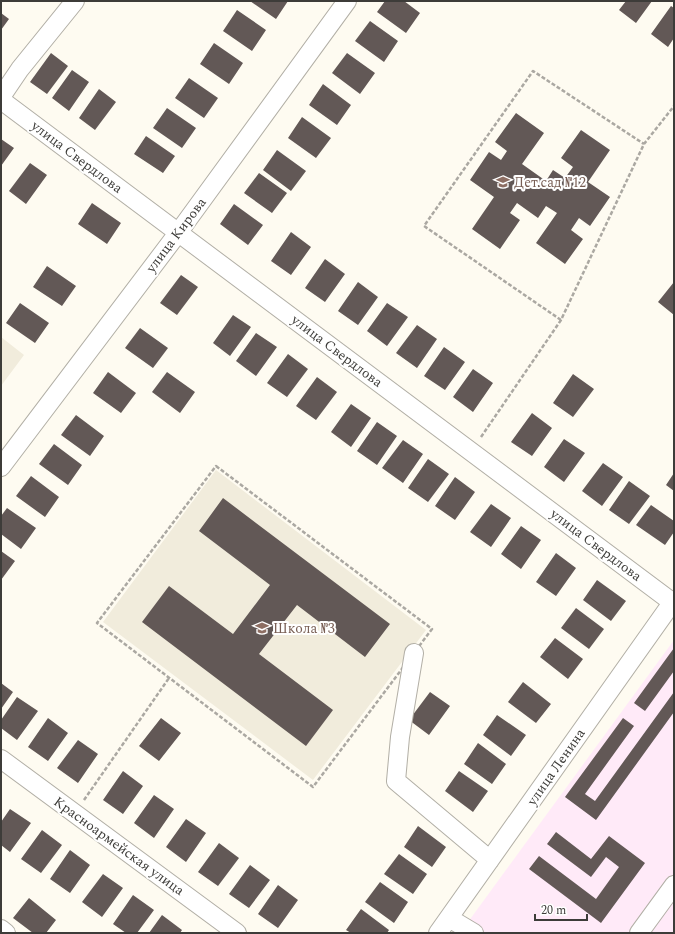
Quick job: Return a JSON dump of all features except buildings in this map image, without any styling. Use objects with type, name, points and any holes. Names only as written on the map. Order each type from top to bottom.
[{"type":"street","points":[[1,97],[20,69],[75,1]]},
{"type":"street","name":"улица Кирова","points":[[1,467],[178,233],[338,4]]},
{"type":"street","name":"улица Свердлова","points":[[1,100],[673,601]]},
{"type":"street","name":"улица Ленина","points":[[438,933],[673,601]]},
{"type":"street","points":[[414,653],[400,738],[396,781],[490,860]]},
{"type":"street","name":"Красноармейская улица","points":[[3,765],[75,813],[237,933]]},
{"type":"street","points":[[639,933],[674,885]]},
{"type":"street","points":[[449,918],[474,933]]},
{"type":"street","points":[[1,929],[6,933]]},
{"type":"path","points":[[561,320],[424,226],[533,71],[644,144]]},
{"type":"path","points":[[471,451],[561,320],[644,144],[674,106]]},
{"type":"path","points":[[216,466],[432,629],[313,787],[170,678],[97,623],[216,466]]},
{"type":"path","points":[[75,813],[170,678]]},
{"type":"shaded area","points":[[1,337],[24,355],[1,386]]},
{"type":"shaded area","points":[[216,470],[426,630],[313,780],[103,622]]},
{"type":"shaded area","points":[[674,640],[674,933],[460,933]]},
{"type":"place","name":"Дет.сад №12","points":[[503,182]]},
{"type":"place","name":"Школа №3","points":[[262,628]]}]
